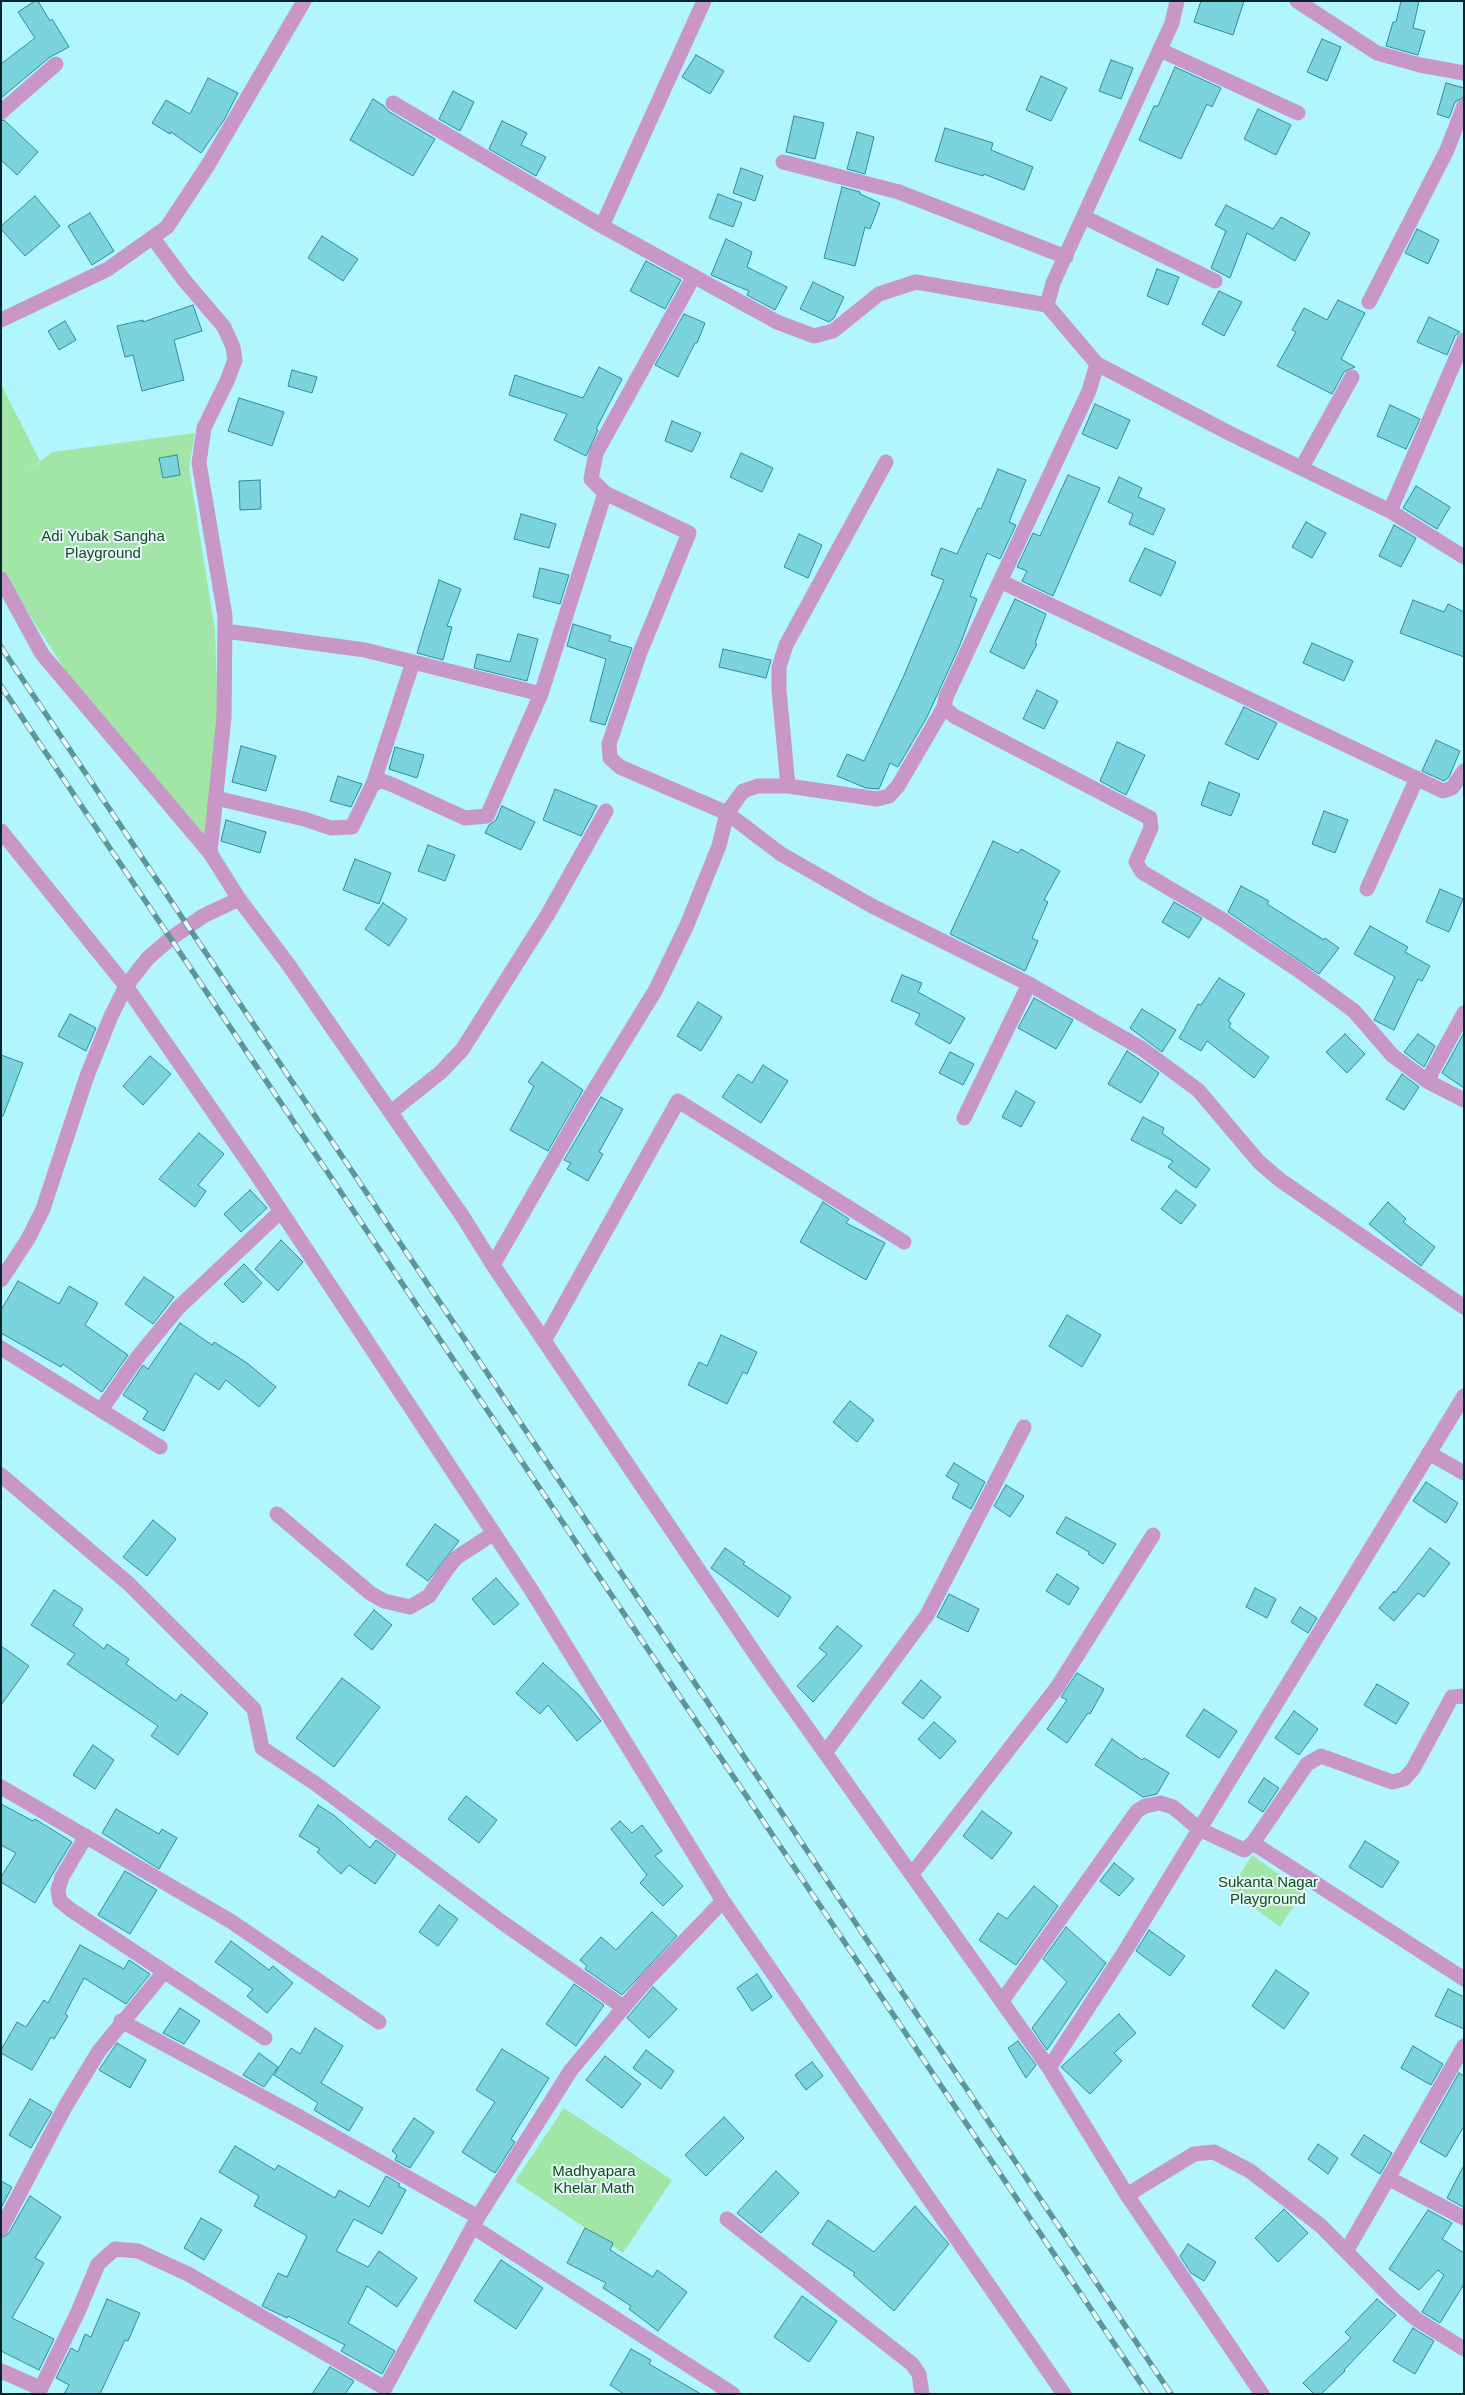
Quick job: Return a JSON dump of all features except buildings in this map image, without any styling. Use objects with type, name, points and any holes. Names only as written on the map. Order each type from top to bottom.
[{"type":"street","points":[[1,320],[108,270],[167,227],[208,165],[304,1]]},
{"type":"street","points":[[602,226],[704,1]]},
{"type":"street","points":[[1047,305],[1053,283],[1172,23],[1177,1]]},
{"type":"street","points":[[1297,1],[1377,53],[1420,65],[1464,72]]},
{"type":"street","points":[[1160,50],[1298,113]]},
{"type":"street","points":[[1,112],[56,64]]},
{"type":"street","points":[[393,102],[602,226],[777,322],[814,336],[833,332],[879,294],[916,282],[1047,305],[1097,364],[1231,434],[1390,511],[1464,557]]},
{"type":"street","points":[[1369,302],[1447,150],[1464,106]]},
{"type":"street","points":[[783,162],[899,192],[1066,257]]},
{"type":"street","points":[[1084,216],[1215,281]]},
{"type":"street","points":[[153,238],[190,287],[224,327],[233,347],[235,360],[204,428],[199,464],[225,616],[224,717],[210,853]]},
{"type":"street","points":[[694,276],[596,453],[590,478],[605,493],[689,533],[650,628],[608,744],[610,758],[620,767],[727,814],[781,854],[864,901],[1029,984],[1141,1048],[1198,1090],[1259,1162],[1280,1180],[1464,1307]]},
{"type":"street","points":[[1390,511],[1458,369],[1464,340]]},
{"type":"street","points":[[493,1265],[578,1116],[655,992],[687,925],[719,846],[727,814],[742,791],[758,786],[788,786],[877,799],[889,796],[898,786],[944,707],[946,697],[1002,582],[1089,391],[1097,364]]},
{"type":"street","points":[[1302,467],[1352,377]]},
{"type":"street","points":[[788,786],[779,690],[779,667],[786,645],[886,462]]},
{"type":"street","points":[[373,784],[382,782],[393,784],[465,818],[487,816],[541,694],[605,493]]},
{"type":"street","points":[[1,579],[42,654],[210,853],[238,899],[288,964],[391,1112],[764,1667],[1049,2068],[1127,2195],[1262,2394]]},
{"type":"street","points":[[1002,582],[1442,791],[1452,788],[1464,771]]},
{"type":"street","points":[[224,631],[366,650],[541,694]]},
{"type":"street","points":[[216,798],[304,819],[331,828],[352,827],[373,784],[413,662]]},
{"type":"street","points":[[944,707],[954,716],[1150,818],[1151,828],[1136,862],[1142,872],[1223,920],[1315,982],[1354,1011],[1392,1055],[1427,1081],[1464,1100]]},
{"type":"street","points":[[1367,889],[1417,778]]},
{"type":"street","points":[[391,1112],[441,1072],[462,1050],[548,914],[606,811]]},
{"type":"street","points":[[1,831],[126,986],[280,1212],[532,1591],[723,1901],[1064,2394]]},
{"type":"street","points":[[1,1280],[28,1239],[43,1209],[87,1076],[111,1016],[126,986],[148,958],[170,939],[203,916],[238,899]]},
{"type":"street","points":[[964,1118],[1029,984]]},
{"type":"street","points":[[1427,1081],[1464,1013]]},
{"type":"street","points":[[544,1341],[678,1101],[904,1242]]},
{"type":"street","points":[[101,1410],[147,1345],[178,1308],[280,1212]]},
{"type":"street","points":[[1,1348],[160,1447]]},
{"type":"street","points":[[1049,2068],[1125,1951],[1464,1396]]},
{"type":"street","points":[[825,1753],[927,1615],[1024,1427]]},
{"type":"street","points":[[1428,1454],[1464,1473]]},
{"type":"street","points":[[1,1475],[129,1584],[254,1709],[262,1748],[316,1784],[504,1923],[623,2007]]},
{"type":"street","points":[[277,1514],[370,1592],[384,1601],[410,1607],[429,1596],[456,1558],[494,1534]]},
{"type":"street","points":[[912,1874],[1058,1686],[1153,1535]]},
{"type":"street","points":[[1002,2001],[1137,1811],[1144,1806],[1160,1803],[1173,1807],[1199,1828],[1244,1850],[1253,1843],[1307,1764],[1321,1756],[1392,1782],[1404,1779],[1413,1769],[1452,1697],[1464,1696]]},
{"type":"street","points":[[1,1787],[232,1922],[379,2022]]},
{"type":"street","points":[[86,1836],[62,1877],[58,1890],[60,1901],[265,2038]]},
{"type":"street","points":[[1253,1843],[1464,1979]]},
{"type":"street","points":[[1,2372],[39,2391],[78,2312],[98,2264],[115,2249],[138,2251],[188,2274],[384,2391],[475,2222],[571,2070],[646,1981],[723,1901]]},
{"type":"street","points":[[1,2229],[83,2075],[121,2021],[164,1972]]},
{"type":"street","points":[[121,2021],[475,2222],[733,2394]]},
{"type":"street","points":[[1347,2250],[1464,2046]]},
{"type":"street","points":[[1127,2195],[1194,2154],[1214,2152],[1250,2171],[1321,2226],[1347,2250],[1394,2300],[1416,2319],[1464,2349]]},
{"type":"street","points":[[1388,2178],[1464,2218]]},
{"type":"street","points":[[727,2219],[912,2364],[919,2374],[922,2394]]},
{"type":"green space","name":"Adi Yubak Sangha Playground","points":[[1,384],[40,461],[14,483],[52,452],[195,433],[189,468],[215,630],[218,719],[207,840],[74,684],[1,570]]},
{"type":"green space","name":"Sukanta Nagar Playground","points":[[1252,1855],[1303,1892],[1280,1927],[1230,1890]]},
{"type":"green space","name":"Madhyapara Khelar Math","points":[[564,2108],[672,2180],[623,2253],[515,2181]]},
{"type":"railway","points":[[1,647],[1171,2394]]},
{"type":"railway","points":[[1,686],[1148,2394]]}]
